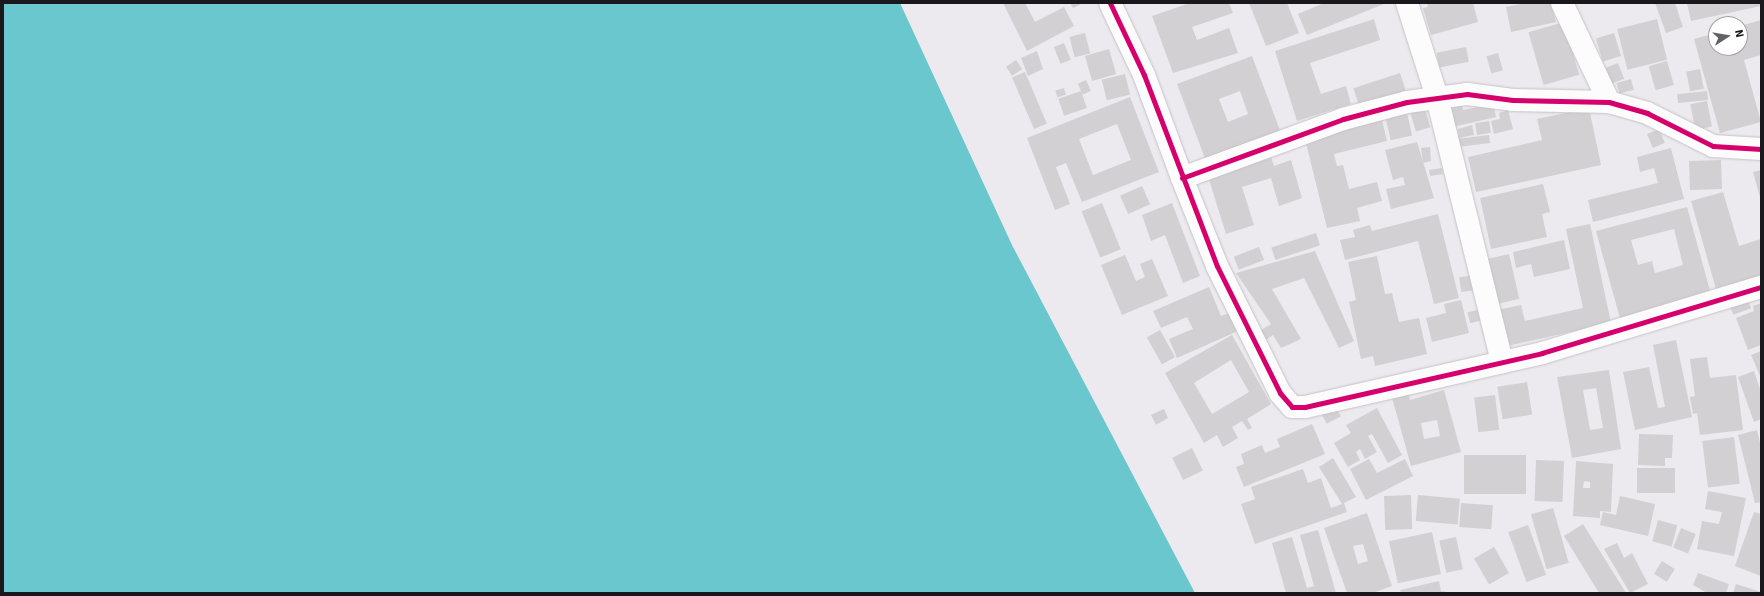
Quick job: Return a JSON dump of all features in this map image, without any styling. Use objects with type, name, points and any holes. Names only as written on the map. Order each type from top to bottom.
[{"type":"street","points":[[1110,3],[1144,75],[1182,178],[1220,272],[1280,393],[1292,406],[1305,407],[1502,362],[1677,314],[1761,286]]},
{"type":"street","points":[[1407,3],[1437,97],[1502,362]]},
{"type":"street","points":[[1562,3],[1609,102]]},
{"type":"street","points":[[1182,178],[1343,119],[1437,97],[1484,94],[1513,100],[1609,102],[1647,113],[1713,146],[1761,149]]},
{"type":"water","points":[[3,3],[900,3],[1012,245],[1195,593],[3,593]]},
{"type":"building","points":[[1003,3],[1025,3],[1035,22],[1064,7],[1074,26],[1027,51]]},
{"type":"building","points":[[1070,3],[1083,3],[1073,8]]},
{"type":"building","points":[[1190,3],[1229,3],[1233,13],[1192,27],[1197,40],[1229,28],[1238,53],[1173,73],[1152,16]]},
{"type":"building","points":[[1249,3],[1287,3],[1299,33],[1266,46]]},
{"type":"building","points":[[1324,3],[1384,4],[1307,35],[1298,14]]},
{"type":"building","points":[[1427,3],[1473,3],[1478,22],[1431,35],[1423,8],[1428,7]]},
{"type":"building","points":[[1525,3],[1551,3],[1556,22],[1511,32],[1506,7]]},
{"type":"building","points":[[1655,3],[1675,3],[1683,27],[1666,33]]},
{"type":"building","points":[[1687,3],[1761,3],[1761,6],[1708,16],[1708,17],[1691,21]]},
{"type":"building","points":[[1374,19],[1380,40],[1310,63],[1321,94],[1346,86],[1351,104],[1297,121],[1275,51]]},
{"type":"building","points":[[1657,19],[1667,60],[1627,70],[1617,29]]},
{"type":"building","points":[[1761,20],[1761,55],[1744,60],[1761,122],[1720,133],[1694,39],[1708,35],[1708,56],[1748,56],[1748,24]]},
{"type":"building","points":[[1564,22],[1579,75],[1544,85],[1528,32]]},
{"type":"building","points":[[1085,33],[1090,53],[1075,57],[1069,37]]},
{"type":"building","points":[[1614,33],[1621,56],[1603,62],[1596,39]]},
{"type":"building","points":[[1064,43],[1071,60],[1061,64],[1054,47]]},
{"type":"building","points":[[1466,47],[1469,62],[1439,67],[1437,53]]},
{"type":"building","points":[[1109,49],[1116,74],[1092,81],[1085,56]]},
{"type":"building","points":[[1037,51],[1043,69],[1028,76],[1021,58]]},
{"type":"building","points":[[1498,53],[1503,70],[1491,74],[1486,56]]},
{"type":"building","points":[[1252,56],[1281,133],[1206,161],[1177,84]],"holes":[[[1240,91],[1248,114],[1228,122],[1219,99]]]},
{"type":"building","points":[[1016,60],[1022,69],[1012,76],[1006,67]]},
{"type":"building","points":[[1667,61],[1674,85],[1656,90],[1649,66]]},
{"type":"building","points":[[1618,63],[1624,79],[1610,84],[1604,68]]},
{"type":"building","points":[[1700,69],[1704,89],[1690,91],[1686,72]]},
{"type":"building","points":[[1025,72],[1047,124],[1034,129],[1012,77]]},
{"type":"building","points":[[1400,73],[1406,92],[1360,107],[1353,88]]},
{"type":"building","points":[[1125,74],[1130,94],[1107,100],[1102,80]]},
{"type":"building","points":[[1631,79],[1634,90],[1619,94],[1617,83]]},
{"type":"building","points":[[1086,80],[1091,91],[1083,95],[1078,84]]},
{"type":"building","points":[[1064,88],[1066,95],[1057,97],[1055,90]]},
{"type":"building","points":[[1081,91],[1087,108],[1064,116],[1058,99]]},
{"type":"building","points":[[1707,91],[1708,100],[1678,103],[1677,94]]},
{"type":"building","points":[[1130,97],[1159,172],[1082,202],[1066,163],[1056,167],[1070,204],[1055,210],[1027,138]],"holes":[[[1117,124],[1131,160],[1093,175],[1079,139]]]},
{"type":"building","points":[[1707,101],[1712,127],[1695,130],[1690,104]]},
{"type":"building","points":[[1493,104],[1496,117],[1448,128],[1444,109],[1462,105],[1463,110]]},
{"type":"building","points":[[1589,108],[1601,165],[1476,192],[1468,157],[1542,140],[1537,119]]},
{"type":"building","points":[[1425,109],[1430,127],[1416,131],[1411,113]]},
{"type":"building","points":[[1508,110],[1513,129],[1494,134],[1491,121],[1500,119],[1499,113]]},
{"type":"building","points":[[1407,113],[1412,135],[1391,140],[1386,118]]},
{"type":"building","points":[[1382,120],[1387,141],[1334,154],[1337,166],[1343,165],[1349,189],[1377,182],[1382,201],[1357,208],[1360,221],[1327,228],[1305,139]]},
{"type":"building","points":[[1489,121],[1491,133],[1477,135],[1475,123]]},
{"type":"building","points":[[1472,125],[1474,135],[1459,138],[1458,129]]},
{"type":"building","points":[[1659,129],[1665,143],[1653,148],[1647,134]]},
{"type":"building","points":[[1489,135],[1490,143],[1459,147],[1458,139]]},
{"type":"building","points":[[1417,142],[1434,198],[1391,209],[1386,189],[1405,185],[1403,177],[1393,180],[1385,150]]},
{"type":"building","points":[[1430,147],[1431,161],[1423,163],[1421,148]]},
{"type":"building","points":[[1671,148],[1684,199],[1593,222],[1588,200],[1658,183],[1654,168],[1640,172],[1637,157]]},
{"type":"building","points":[[1270,154],[1274,166],[1291,160],[1302,198],[1279,206],[1271,178],[1242,187],[1254,225],[1226,234],[1207,173]]},
{"type":"building","points":[[1721,160],[1722,189],[1690,190],[1689,161]]},
{"type":"building","points":[[1442,168],[1443,174],[1430,176],[1429,170]]},
{"type":"building","points":[[1761,170],[1761,201],[1753,172]]},
{"type":"building","points":[[1543,184],[1550,212],[1542,214],[1547,237],[1491,249],[1480,198]]},
{"type":"building","points":[[1142,186],[1150,204],[1128,214],[1120,196]]},
{"type":"building","points":[[1723,192],[1739,246],[1761,239],[1761,276],[1716,289],[1691,201]]},
{"type":"building","points":[[1102,203],[1121,249],[1100,258],[1082,211]]},
{"type":"building","points":[[1172,203],[1200,276],[1183,283],[1165,235],[1151,241],[1142,215]]},
{"type":"building","points":[[1687,207],[1712,298],[1621,322],[1596,231]],"holes":[[[1674,229],[1683,265],[1655,273],[1652,261],[1638,265],[1631,240]]]},
{"type":"building","points":[[1438,214],[1459,298],[1434,304],[1418,241],[1345,260],[1340,240],[1355,237],[1353,230],[1370,225],[1372,231]]},
{"type":"building","points":[[1590,224],[1611,323],[1507,346],[1498,310],[1521,305],[1525,321],[1583,308],[1566,229]]},
{"type":"building","points":[[1316,233],[1320,245],[1275,260],[1271,248]]},
{"type":"building","points":[[1564,240],[1570,269],[1534,277],[1531,264],[1516,268],[1513,252]]},
{"type":"building","points":[[1259,247],[1264,260],[1239,270],[1234,257]]},
{"type":"building","points":[[1315,251],[1354,341],[1339,348],[1304,278],[1272,289],[1301,339],[1281,348],[1273,335],[1264,341],[1258,332],[1271,324],[1236,273]]},
{"type":"building","points":[[1509,254],[1519,299],[1497,304],[1487,259]]},
{"type":"building","points":[[1125,255],[1136,281],[1145,277],[1140,264],[1152,259],[1168,296],[1122,315],[1101,265]]},
{"type":"building","points":[[1377,256],[1385,294],[1392,293],[1399,322],[1419,318],[1427,354],[1375,366],[1373,356],[1361,359],[1349,302],[1356,300],[1348,262]]},
{"type":"building","points":[[1475,275],[1477,290],[1461,292],[1459,277]]},
{"type":"building","points":[[1209,287],[1221,316],[1229,313],[1238,331],[1177,358],[1169,339],[1193,329],[1187,317],[1161,328],[1153,311]]},
{"type":"building","points":[[1747,297],[1751,308],[1733,315],[1729,303]]},
{"type":"building","points":[[1461,300],[1469,333],[1432,342],[1426,318],[1446,313],[1444,304]]},
{"type":"building","points":[[1761,303],[1761,345],[1748,350],[1736,318],[1754,311],[1753,306]]},
{"type":"building","points":[[1481,309],[1484,320],[1470,323],[1467,313]]},
{"type":"building","points":[[1160,330],[1175,357],[1162,364],[1147,337]]},
{"type":"building","points":[[1232,335],[1271,404],[1247,419],[1252,428],[1248,430],[1242,421],[1232,427],[1238,438],[1223,447],[1217,435],[1204,443],[1165,373]],"holes":[[[1231,360],[1249,392],[1212,414],[1194,383]]]},
{"type":"building","points":[[1676,340],[1692,417],[1635,430],[1623,372],[1649,367],[1658,408],[1665,407],[1653,345]]},
{"type":"building","points":[[1761,351],[1761,378],[1751,355]]},
{"type":"building","points":[[1707,357],[1710,378],[1736,375],[1743,430],[1700,435],[1697,413],[1693,414],[1690,397],[1695,396],[1690,359]]},
{"type":"building","points":[[1609,370],[1621,449],[1572,458],[1557,377]],"holes":[[[1596,388],[1603,428],[1590,430],[1583,390]]]},
{"type":"building","points":[[1754,371],[1761,392],[1761,419],[1754,422],[1738,377]]},
{"type":"building","points":[[1527,382],[1532,415],[1503,419],[1497,387]]},
{"type":"building","points":[[1407,389],[1410,400],[1444,390],[1461,452],[1411,466],[1391,394]],"holes":[[[1437,420],[1440,436],[1424,439],[1421,423]]]},
{"type":"building","points":[[1495,395],[1499,430],[1478,432],[1474,398]]},
{"type":"building","points":[[1335,405],[1341,417],[1327,424],[1321,412]]},
{"type":"building","points":[[1377,408],[1402,455],[1388,463],[1372,434],[1368,436],[1377,452],[1365,459],[1360,449],[1356,452],[1360,460],[1348,467],[1334,443],[1351,433],[1346,425]]},
{"type":"building","points":[[1164,409],[1168,418],[1156,425],[1151,415]]},
{"type":"building","points":[[1312,424],[1325,454],[1244,487],[1236,467],[1244,464],[1241,454],[1262,445],[1265,453],[1280,447],[1277,439]]},
{"type":"building","points":[[1757,430],[1761,447],[1761,502],[1755,503],[1738,435]]},
{"type":"building","points":[[1639,434],[1673,435],[1672,458],[1665,458],[1665,466],[1638,465]]},
{"type":"building","points":[[1734,437],[1740,484],[1708,488],[1702,441]]},
{"type":"building","points":[[1192,448],[1203,470],[1183,480],[1172,458]]},
{"type":"building","points":[[1464,455],[1526,455],[1526,494],[1464,494]]},
{"type":"building","points":[[1333,458],[1356,497],[1344,503],[1347,512],[1255,544],[1241,504],[1255,499],[1251,487],[1303,469],[1308,483],[1321,478],[1331,508],[1342,504],[1319,467]]},
{"type":"building","points":[[1369,459],[1377,473],[1405,459],[1413,476],[1366,500],[1350,469]]},
{"type":"building","points":[[1536,460],[1564,461],[1563,502],[1535,501]]},
{"type":"building","points":[[1576,461],[1613,464],[1611,512],[1600,511],[1600,518],[1573,516]],"holes":[[[1584,481],[1590,482],[1590,488],[1583,488]]]},
{"type":"building","points":[[1637,468],[1675,468],[1675,493],[1637,493]]},
{"type":"building","points":[[1708,491],[1746,498],[1734,556],[1697,549],[1702,521],[1719,524],[1722,512],[1705,509]]},
{"type":"building","points":[[1411,495],[1412,529],[1385,530],[1384,496]]},
{"type":"building","points":[[1418,495],[1460,499],[1458,525],[1416,521]]},
{"type":"building","points":[[1620,496],[1655,504],[1648,536],[1600,525],[1603,512],[1616,515]]},
{"type":"building","points":[[1461,503],[1493,505],[1491,529],[1459,527]]},
{"type":"building","points":[[1553,508],[1569,563],[1547,569],[1531,514]]},
{"type":"building","points":[[1754,512],[1761,514],[1761,576],[1735,566]]},
{"type":"building","points":[[1367,513],[1392,586],[1373,593],[1347,593],[1324,528]],"holes":[[[1363,544],[1368,561],[1358,564],[1353,546]]]},
{"type":"building","points":[[1658,520],[1677,525],[1672,546],[1652,541]]},
{"type":"building","points":[[1583,524],[1626,593],[1599,593],[1564,536]]},
{"type":"building","points":[[1528,525],[1546,575],[1526,582],[1508,532]]},
{"type":"building","points":[[1681,528],[1696,534],[1688,553],[1673,547]]},
{"type":"building","points":[[1318,530],[1336,593],[1286,593],[1272,543],[1292,537],[1307,588],[1314,586],[1300,535]]},
{"type":"building","points":[[1432,532],[1441,574],[1398,583],[1389,541]]},
{"type":"building","points":[[1456,537],[1463,569],[1446,573],[1439,541]]},
{"type":"building","points":[[1617,543],[1624,558],[1632,553],[1648,584],[1630,593],[1604,549]]},
{"type":"building","points":[[1494,547],[1509,573],[1489,584],[1474,558]]},
{"type":"building","points":[[1662,561],[1675,569],[1667,582],[1654,574]]},
{"type":"building","points":[[1698,573],[1729,584],[1726,593],[1707,593],[1693,585]]},
{"type":"building","points":[[1439,581],[1441,591],[1453,593],[1401,593],[1400,590]]},
{"type":"building","points":[[1736,584],[1761,592],[1761,593],[1733,593]]},
{"type":"cycle path","points":[[1110,3],[1144,75],[1217,266],[1280,393],[1292,407],[1305,407],[1542,353],[1761,287]]},
{"type":"cycle path","points":[[1182,178],[1343,119],[1407,102],[1467,94],[1513,100],[1609,102],[1647,113],[1713,146],[1761,149]]}]
